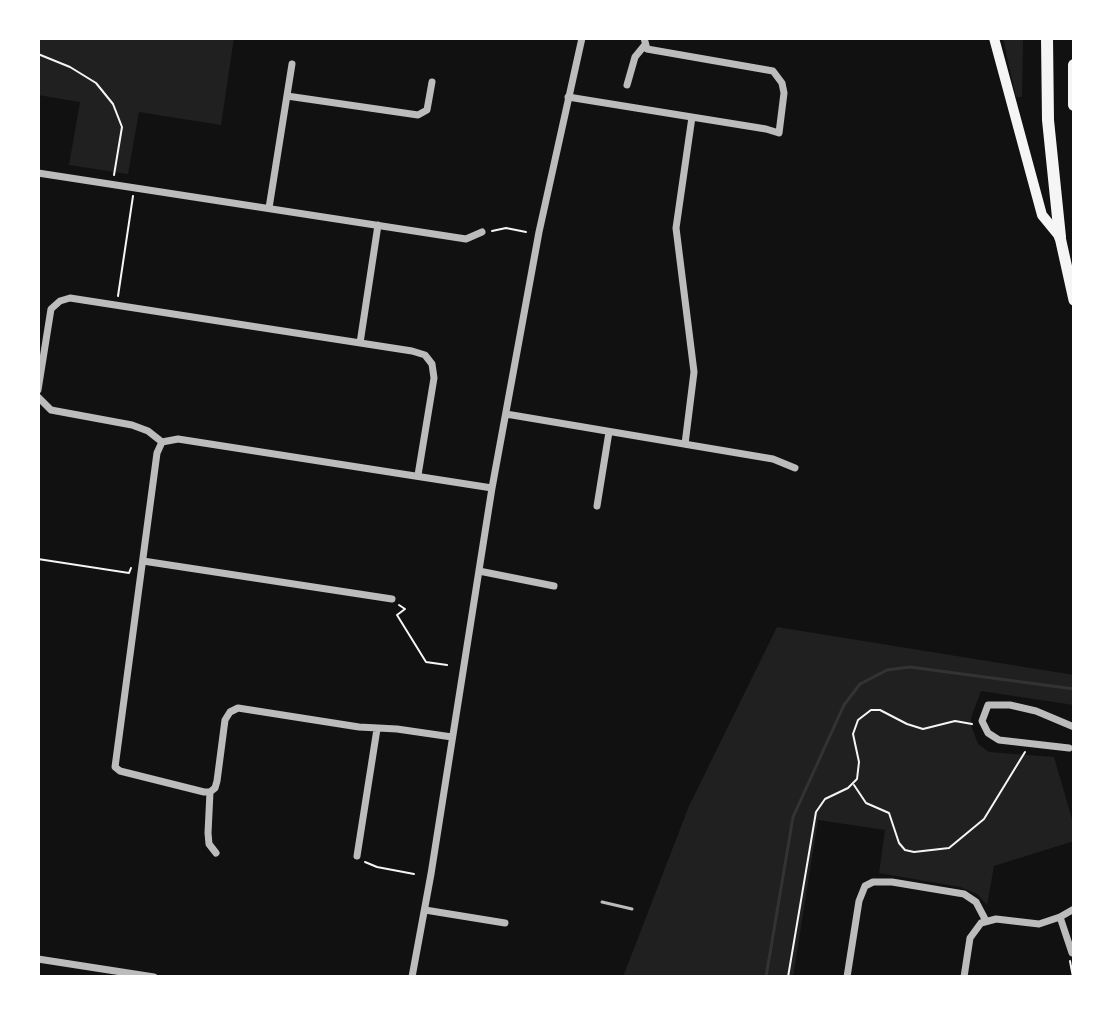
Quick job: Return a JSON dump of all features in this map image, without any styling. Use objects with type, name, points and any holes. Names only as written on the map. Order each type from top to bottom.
[{"type":"highway","points":[[1047,38],[1048,133],[1060,237],[1074,300]]},
{"type":"highway","points":[[1074,65],[1074,105]]},
{"type":"main road","points":[[994,38],[1042,215],[1060,237]]},
{"type":"street","points":[[412,977],[492,488],[539,232],[582,38]]},
{"type":"street","points":[[568,97],[779,133],[784,93],[782,83],[773,71],[693,58],[644,42],[635,57],[627,85]]},
{"type":"street","points":[[269,208],[292,64]]},
{"type":"street","points":[[287,96],[418,115],[427,110],[432,82]]},
{"type":"street","points":[[685,444],[694,372],[676,228],[692,117]]},
{"type":"street","points":[[38,173],[466,239],[482,232]]},
{"type":"street","points":[[360,343],[378,225]]},
{"type":"street","points":[[38,390],[51,309],[60,301],[70,298],[412,351],[425,355],[432,364],[434,378],[418,475]]},
{"type":"street","points":[[38,397],[51,410],[132,425],[148,431],[162,442],[178,439],[492,488]]},
{"type":"street","points":[[506,414],[773,459],[795,468]]},
{"type":"street","points":[[597,506],[609,432]]},
{"type":"street","points":[[162,442],[157,453],[115,767],[120,771],[210,792]]},
{"type":"street","points":[[143,561],[392,599]]},
{"type":"street","points":[[479,571],[554,586]]},
{"type":"street","points":[[1069,748],[999,740],[984,727],[982,721],[988,705],[1010,705],[1036,711],[1074,727]]},
{"type":"street","points":[[216,853],[209,844],[210,792],[217,781],[225,720],[230,712],[238,708],[452,737]]},
{"type":"street","points":[[357,856],[377,729]]},
{"type":"street","points":[[847,977],[861,893],[865,886],[873,882],[892,882],[964,894],[976,902],[986,921]]},
{"type":"street","points":[[964,977],[971,934],[986,921],[1002,919],[1039,924],[1074,909]]},
{"type":"street","points":[[425,910],[505,923]]},
{"type":"street","points":[[1060,917],[1072,953]]},
{"type":"street","points":[[38,959],[154,977]]},
{"type":"lane","points":[[602,902],[632,909]]},
{"type":"path","points":[[38,54],[70,67],[96,83],[113,104],[122,127],[113,184]]},
{"type":"path","points":[[116,305],[134,187]]},
{"type":"path","points":[[482,232],[506,228],[526,232]]},
{"type":"path","points":[[38,559],[129,573],[131,567],[134,568]]},
{"type":"path","points":[[392,599],[405,609],[397,615],[426,662],[447,665]]},
{"type":"path","points":[[788,977],[816,812],[825,799],[853,784],[859,768],[853,729],[858,720],[871,710],[885,711],[923,729],[955,721],[984,727]]},
{"type":"path","points":[[853,784],[866,803],[889,813],[899,843],[905,850],[914,852],[949,848],[984,819],[1023,760],[1027,745]]},
{"type":"path","points":[[357,856],[377,867],[414,874]]},
{"type":"path","points":[[1072,953],[1070,967],[1073,977]]},
{"type":"shaded area","points":[[38,38],[234,38],[221,125],[139,112],[128,174],[69,165],[80,102],[38,95]]},
{"type":"shaded area","points":[[1003,38],[1023,38],[1022,97],[1016,97]]},
{"type":"shaded area","points":[[777,627],[1074,675],[1074,705],[981,691],[971,718],[978,744],[989,752],[1054,757],[1074,826],[1074,841],[994,866],[987,905],[977,894],[960,887],[879,873],[885,830],[818,820],[793,977],[623,977],[689,806]]},
{"type":"waterway","points":[[766,977],[793,817],[844,705],[860,684],[887,670],[910,667],[1074,689]]}]
